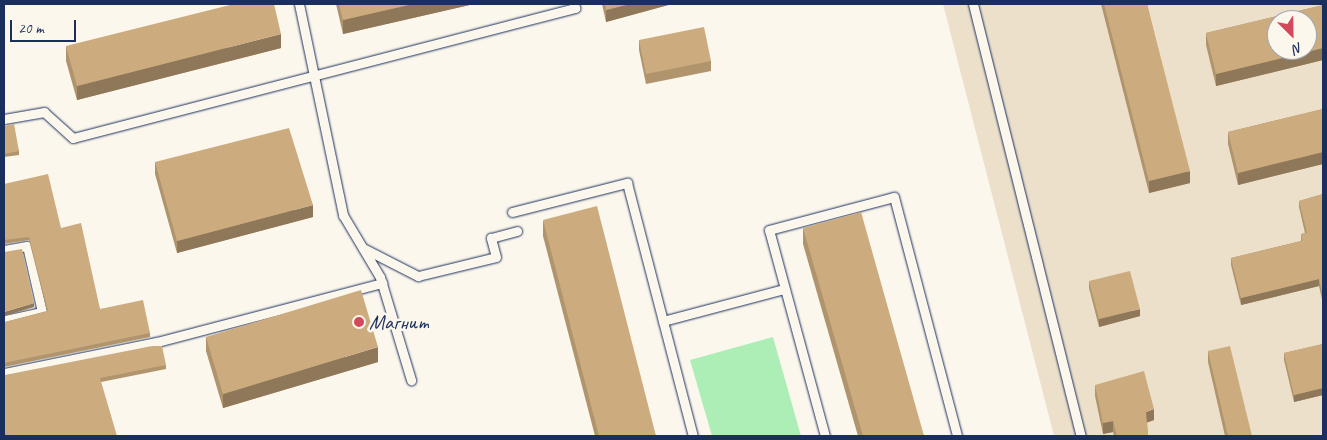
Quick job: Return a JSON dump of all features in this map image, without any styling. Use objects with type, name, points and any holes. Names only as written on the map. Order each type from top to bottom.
[{"type":"lane","points":[[299,4],[343,215],[382,283],[411,380]]},
{"type":"lane","points":[[4,119],[44,112],[73,138],[575,8],[574,4]]},
{"type":"lane","points":[[973,4],[1081,436]]},
{"type":"lane","points":[[512,212],[627,183],[693,436]]},
{"type":"lane","points":[[825,436],[769,230],[894,197],[956,436]]},
{"type":"lane","points":[[363,248],[418,276],[496,257],[491,238],[517,231]]},
{"type":"lane","points":[[4,250],[27,246],[42,312],[4,320]]},
{"type":"lane","points":[[4,373],[157,342],[382,283]]},
{"type":"lane","points":[[663,322],[784,289]]},
{"type":"shaded area","points":[[943,4],[1323,4],[1323,436],[1054,436]]},
{"type":"green space","points":[[773,337],[801,436],[712,436],[690,360]]},
{"type":"building","points":[[234,4],[274,4],[281,34],[77,86],[66,46]]},
{"type":"building","points":[[339,4],[413,4],[343,20]]},
{"type":"building","points":[[605,4],[630,4],[606,10]]},
{"type":"building","points":[[1104,4],[1147,4],[1190,171],[1149,181]]},
{"type":"building","points":[[1323,5],[1323,48],[1317,49],[1317,10],[1302,10]]},
{"type":"building","points":[[1267,18],[1267,60],[1274,60],[1216,74],[1206,33]]},
{"type":"building","points":[[704,27],[711,61],[646,74],[639,40]]},
{"type":"building","points":[[1323,109],[1323,152],[1238,173],[1228,132]]},
{"type":"building","points":[[14,124],[19,151],[4,154],[4,126]]},
{"type":"building","points":[[289,128],[313,205],[177,241],[155,162]]},
{"type":"building","points":[[48,174],[61,228],[81,223],[100,309],[143,300],[150,333],[4,363],[4,322],[48,311],[29,237],[4,240],[4,184]]},
{"type":"building","points":[[1323,194],[1323,297],[1319,279],[1241,298],[1231,258],[1302,241],[1301,234],[1307,233],[1299,201]]},
{"type":"building","points":[[597,206],[656,436],[599,436],[543,220]]},
{"type":"building","points":[[861,212],[924,436],[863,436],[803,228]]},
{"type":"building","points":[[22,249],[34,303],[4,312],[4,252]]},
{"type":"building","points":[[1130,271],[1140,309],[1099,319],[1089,281]]},
{"type":"building","points":[[361,290],[378,347],[223,394],[206,337]]},
{"type":"building","points":[[1323,344],[1323,388],[1294,395],[1284,353]]},
{"type":"building","points":[[152,346],[162,346],[166,365],[100,378],[117,436],[4,436],[4,375]]},
{"type":"building","points":[[1230,346],[1252,436],[1228,436],[1208,351]]},
{"type":"building","points":[[1144,371],[1154,409],[1146,412],[1148,436],[1117,436],[1113,421],[1103,423],[1095,385]]},
{"type":"place","name":"Магнит","points":[[359,322]]}]
